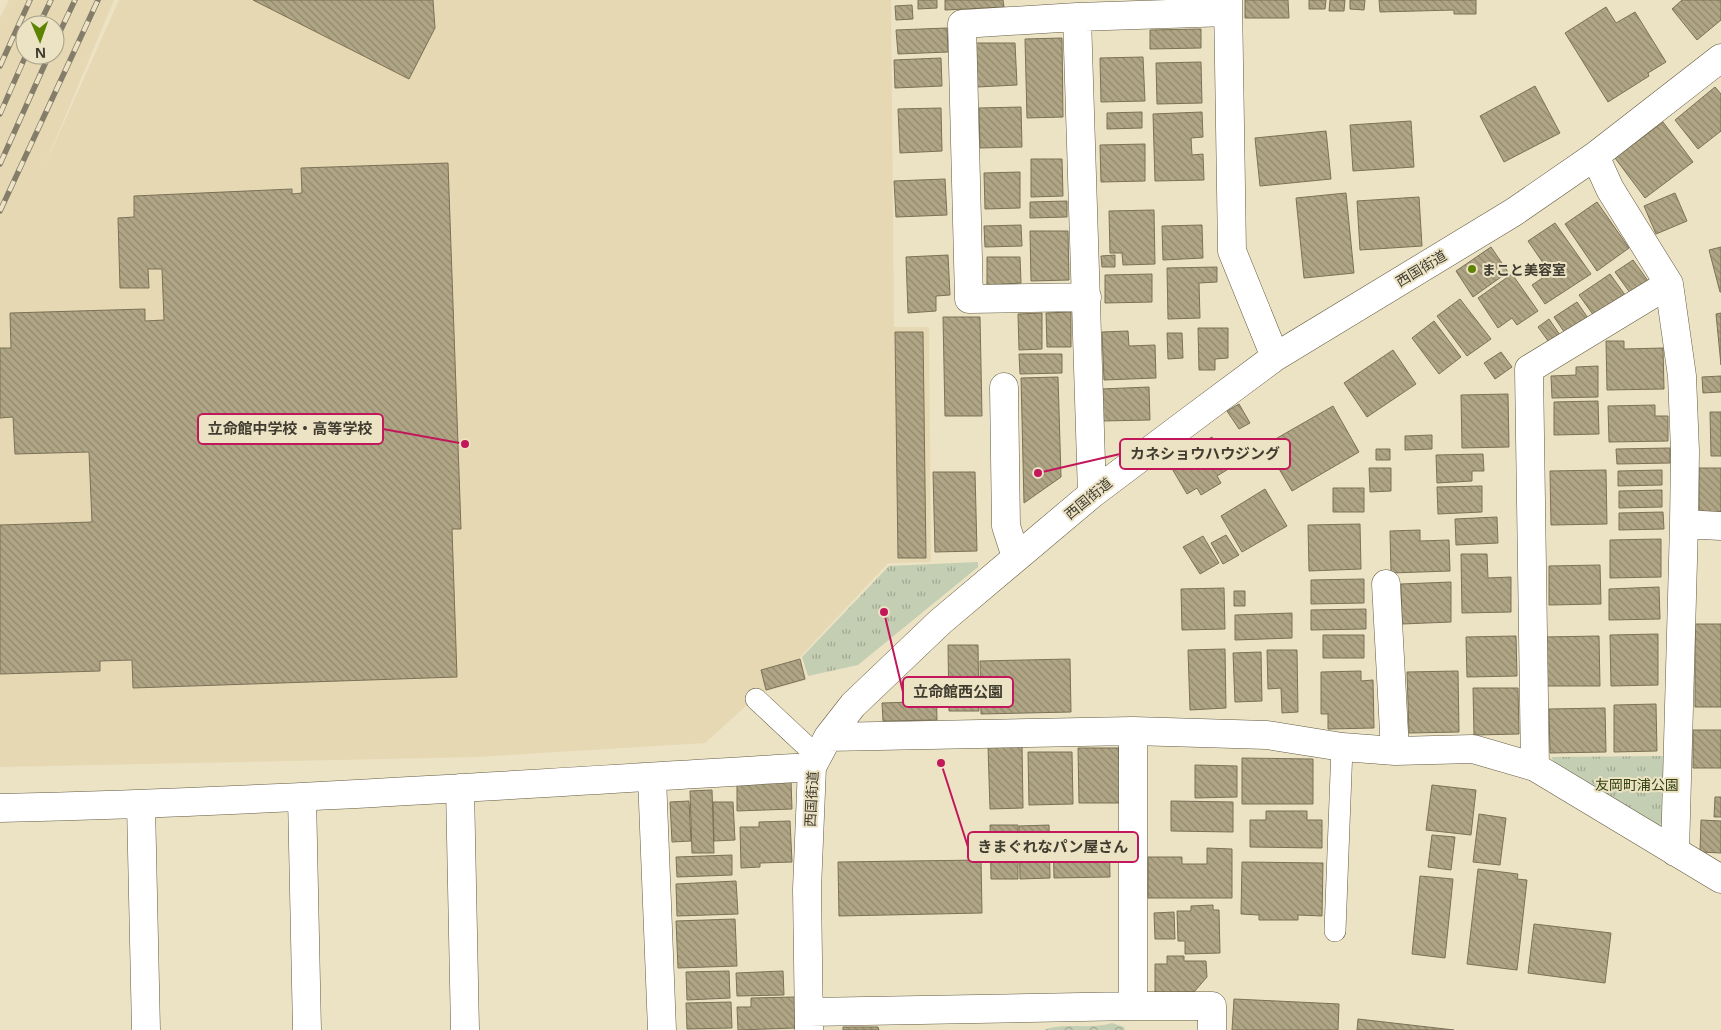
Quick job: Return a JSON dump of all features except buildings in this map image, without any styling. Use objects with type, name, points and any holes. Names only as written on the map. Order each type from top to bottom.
[{"type":"street","points":[[1087,297],[969,299],[962,24],[1228,6],[1232,250],[1275,357]]},
{"type":"street","points":[[1077,17],[1092,494]]},
{"type":"street","name":"西国街道","points":[[809,1021],[807,889],[819,754],[853,705],[940,622],[1092,494],[1275,357],[1514,212],[1595,156],[1721,58]]},
{"type":"street","points":[[1595,156],[1610,189],[1669,284],[1682,376],[1685,451],[1684,524],[1675,852]]},
{"type":"street","points":[[1535,767],[1529,369],[1669,284]]},
{"type":"street","points":[[1004,386],[1006,526],[1016,557]]},
{"type":"street","points":[[1684,524],[1721,526]]},
{"type":"street","points":[[1386,584],[1395,751]]},
{"type":"street","points":[[0,808],[141,805],[652,777],[819,754],[1133,732],[1267,735],[1342,747],[1395,751],[1473,749],[1535,767],[1721,879]]},
{"type":"street","points":[[1133,732],[1133,1006]]},
{"type":"street","points":[[652,777],[662,1030]]},
{"type":"street","points":[[460,788],[465,1030]]},
{"type":"street","points":[[302,797],[307,1030]]},
{"type":"street","points":[[141,805],[146,1030]]},
{"type":"street","points":[[809,1021],[1133,1006],[1212,1006],[1212,1030]]},
{"type":"lane","points":[[756,699],[819,754]]},
{"type":"lane","points":[[1335,931],[1342,747]]},
{"type":"shaded area","points":[[9,0],[114,0],[41,174],[119,0],[891,0],[894,327],[929,327],[931,562],[888,563],[800,657],[807,680],[760,693],[705,743],[477,757],[0,767],[0,18]]},
{"type":"green space","points":[[978,562],[978,567],[858,665],[808,676],[802,657],[889,566]]},
{"type":"green space","name":"友岡町浦公園","points":[[1664,756],[1663,823],[1659,826],[1558,768],[1551,757]]},
{"type":"green space","points":[[1112,1023],[1124,1027],[1125,1030],[1044,1030],[1061,1027],[1095,1026]]},
{"type":"railway","points":[[0,66],[30,0]]},
{"type":"railway","points":[[44,15],[51,0]]},
{"type":"railway","points":[[65,21],[75,0]]},
{"type":"railway","points":[[0,211],[98,0]]},
{"type":"railway","points":[[0,114],[22,65]]},
{"type":"railway","points":[[0,164],[45,65]]},
{"type":"place","name":"まこと美容室","points":[[1472,269]]},
{"type":"place","name":"立命館中学校・高等学校","points":[[465,444]]},
{"type":"place","name":"カネショウハウジング","points":[[1038,473]]},
{"type":"place","name":"立命館西公園","points":[[884,612]]},
{"type":"place","name":"きまぐれなパン屋さん","points":[[941,763]]}]
